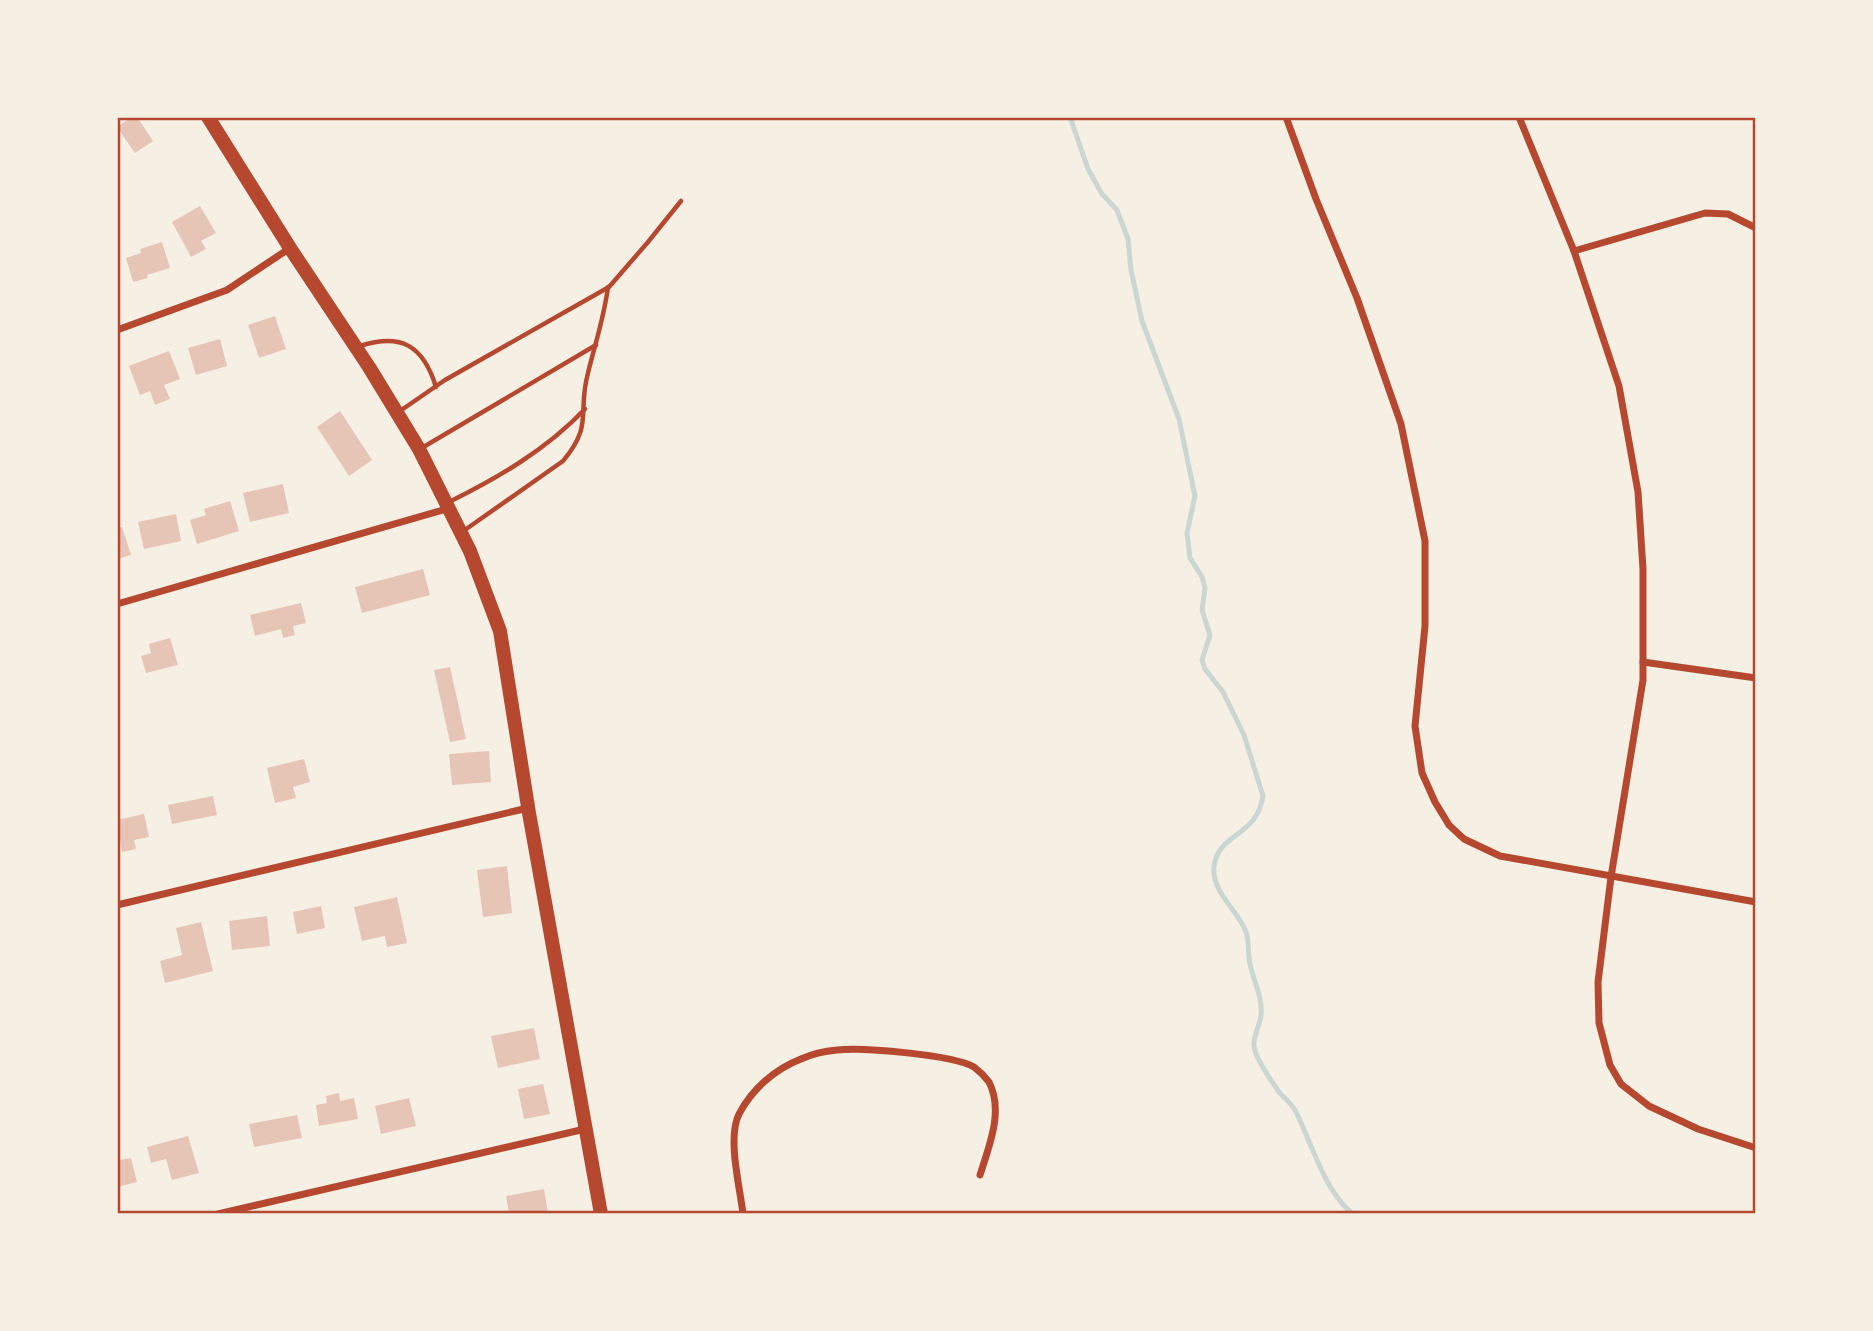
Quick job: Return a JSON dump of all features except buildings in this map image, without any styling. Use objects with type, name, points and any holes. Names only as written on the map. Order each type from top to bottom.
[{"type":"main road","points":[[214,120],[290,248],[419,449],[462,532],[500,631],[528,808],[601,1214]]},
{"type":"street","points":[[1286,117],[1315,200],[1357,298],[1401,424],[1425,541],[1424,626],[1415,726],[1422,773],[1435,802],[1449,825],[1464,839],[1500,856],[1756,902]]},
{"type":"street","points":[[1519,117],[1574,251],[1619,386],[1638,492],[1643,569],[1643,680],[1611,877],[1598,982],[1599,1023],[1610,1065],[1622,1084],[1649,1106],[1698,1129],[1756,1148]]},
{"type":"street","points":[[1574,251],[1705,213],[1728,214],[1756,228]]},
{"type":"street","points":[[117,330],[227,290],[290,248]]},
{"type":"street","points":[[117,604],[449,505]]},
{"type":"street","points":[[1643,662],[1756,678]]},
{"type":"street","points":[[117,905],[528,808]]},
{"type":"street","points":[[743,1214],[734,1144],[738,1116],[755,1091],[777,1070],[803,1058],[838,1050],[945,1058],[974,1067],[988,1081],[995,1104],[994,1128],[980,1175]]},
{"type":"street","points":[[218,1214],[586,1129]]},
{"type":"lane","points":[[396,413],[608,286],[681,201]]},
{"type":"lane","points":[[462,532],[563,461],[580,438],[587,376],[604,316],[608,286]]},
{"type":"lane","points":[[356,347],[385,340],[405,342],[420,356],[436,387]]},
{"type":"lane","points":[[419,449],[597,344]]},
{"type":"lane","points":[[449,505],[543,448],[585,409]]},
{"type":"waterway","points":[[1070,117],[1088,169],[1102,194],[1117,210],[1128,239],[1131,270],[1142,321],[1179,419],[1195,496],[1187,533],[1190,558],[1202,577],[1205,588],[1202,610],[1210,635],[1202,660],[1205,669],[1223,692],[1244,735],[1263,796],[1254,819],[1223,846],[1214,866],[1214,875],[1221,893],[1247,935],[1250,965],[1261,1008],[1254,1042],[1255,1051],[1272,1082],[1296,1112],[1327,1181],[1352,1214]]}]
